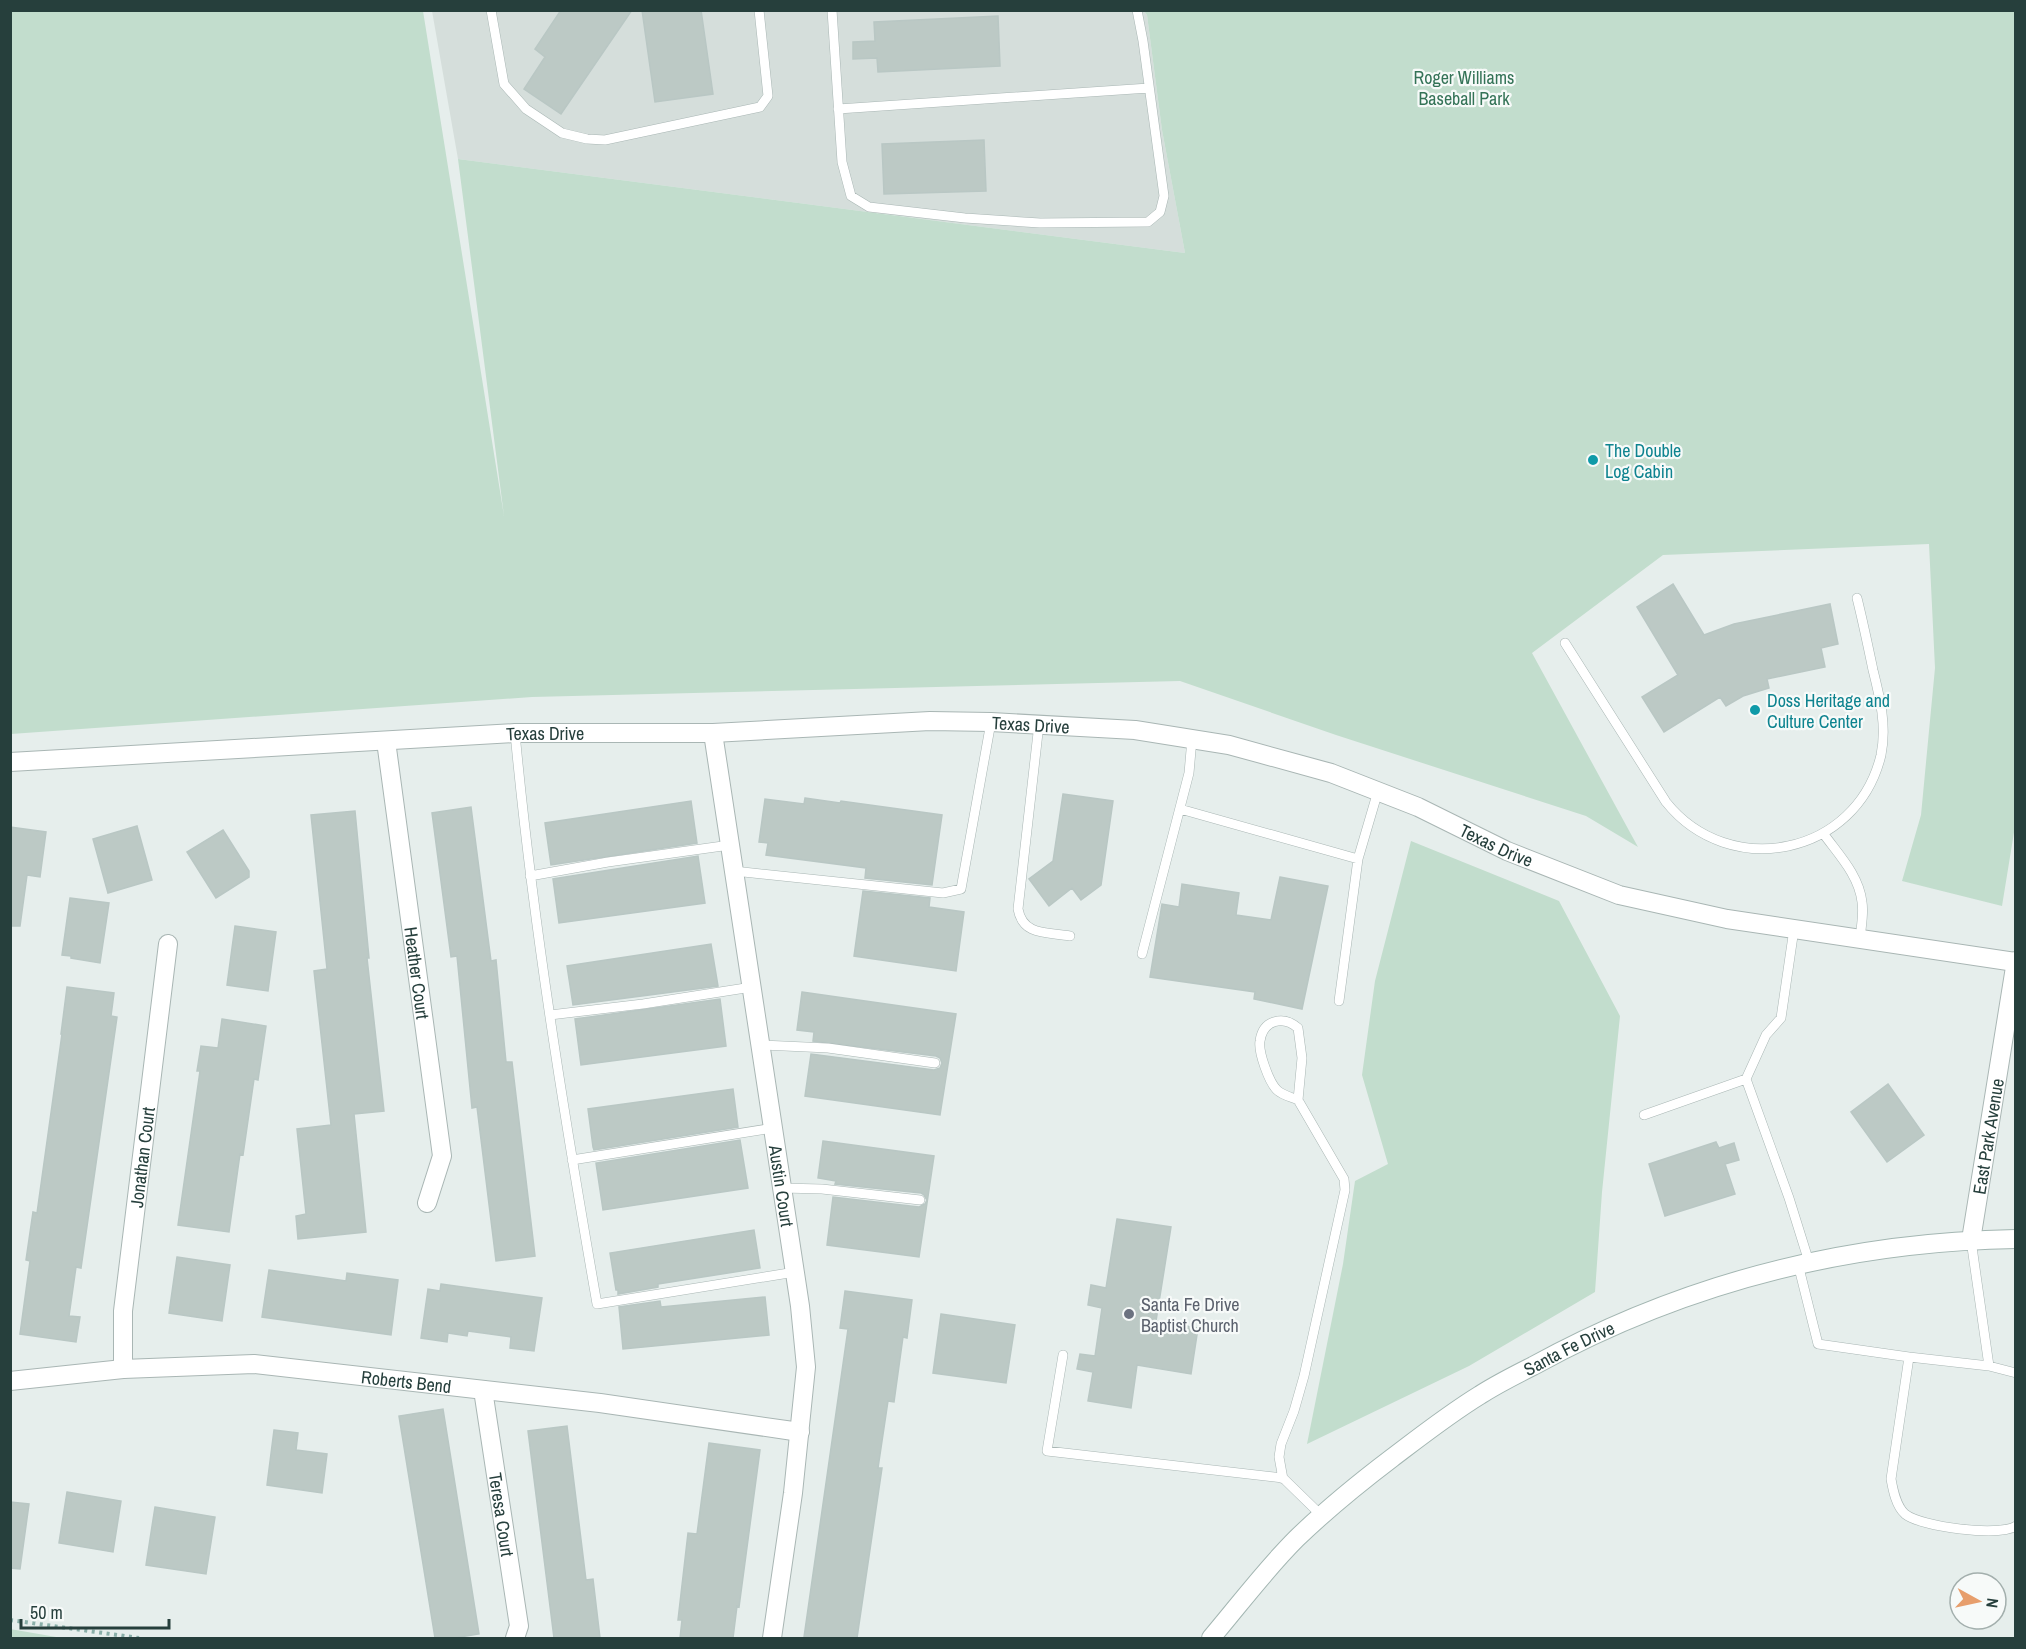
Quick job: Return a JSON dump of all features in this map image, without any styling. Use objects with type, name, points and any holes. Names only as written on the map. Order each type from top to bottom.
[{"type":"street","name":"Texas Drive","points":[[10,762],[515,733],[713,734],[930,721],[1135,730],[1229,745],[1331,772],[1418,807],[1507,851],[1619,895],[1727,919],[2015,962]]},
{"type":"street","name":"Austin Court","points":[[713,734],[800,1306],[806,1367],[800,1432],[772,1638]]},
{"type":"street","name":"Heather Court","points":[[386,741],[442,1156],[427,1203]]},
{"type":"street","name":"Jonathan Court","points":[[123,1369],[123,1311],[168,944]]},
{"type":"street","name":"East Park Avenue","points":[[1971,1240],[2011,1016],[2015,962]]},
{"type":"street","name":"Santa Fe Drive","points":[[1211,1638],[1296,1539],[1369,1476],[1480,1395],[1561,1350],[1671,1301],[1731,1281],[1803,1263],[1890,1248],[1971,1240],[2016,1239]]},
{"type":"street","name":"Roberts Bend","points":[[10,1381],[123,1369],[254,1364],[600,1403],[800,1432]]},
{"type":"street","name":"Teresa Court","points":[[483,1390],[519,1626],[515,1638]]},
{"type":"lane","points":[[491,10],[504,84],[526,109],[562,133],[587,139],[605,140],[760,107],[768,96],[759,10]]},
{"type":"lane","points":[[832,10],[842,162],[851,196],[868,207],[965,218],[1040,223],[1148,222],[1160,212],[1164,196],[1137,10]]},
{"type":"lane","points":[[838,109],[1149,88]]},
{"type":"lane","points":[[1565,643],[1666,802],[1688,824],[1716,840],[1736,847],[1756,849],[1788,847],[1823,833],[1844,818],[1864,794],[1874,775],[1883,744],[1883,712],[1857,598]]},
{"type":"lane","points":[[734,871],[943,893],[961,889],[991,722]]},
{"type":"lane","points":[[1039,724],[1018,909],[1020,920],[1026,926],[1038,931],[1070,936]]},
{"type":"lane","points":[[515,733],[530,876],[572,1160],[597,1304],[795,1272]]},
{"type":"lane","points":[[1142,954],[1189,773],[1192,739]]},
{"type":"lane","points":[[1339,1001],[1358,859],[1378,791]]},
{"type":"lane","points":[[1180,809],[1358,859]]},
{"type":"lane","points":[[1823,833],[1851,872],[1859,889],[1862,902],[1860,939]]},
{"type":"lane","points":[[530,876],[608,862],[730,845]]},
{"type":"lane","points":[[1794,930],[1781,1018],[1766,1035],[1746,1079],[1789,1198],[1818,1344],[1989,1366],[2016,1373]]},
{"type":"lane","points":[[550,1015],[643,1004],[752,987]]},
{"type":"lane","points":[[1298,1100],[1302,1058],[1298,1028],[1289,1021],[1279,1019],[1267,1026],[1260,1040],[1261,1053],[1271,1081],[1278,1091],[1298,1100],[1344,1179],[1345,1190],[1304,1376],[1294,1412],[1281,1444],[1279,1457],[1283,1479],[1322,1516]]},
{"type":"lane","points":[[761,1045],[828,1048],[936,1063]]},
{"type":"lane","points":[[1644,1115],[1746,1079]]},
{"type":"lane","points":[[572,1160],[773,1128]]},
{"type":"lane","points":[[782,1188],[822,1189],[920,1200]]},
{"type":"lane","points":[[1971,1240],[1989,1366]]},
{"type":"lane","points":[[1063,1355],[1047,1451],[1283,1479]]},
{"type":"lane","points":[[1909,1357],[1891,1479],[1894,1496],[1905,1513],[1924,1523],[1977,1531],[2009,1530],[2016,1526]]},
{"type":"path","points":[[10,1620],[139,1638]]},
{"type":"shaded area","points":[[432,11],[1144,11],[1147,15],[1162,130],[1185,253],[458,159]]},
{"type":"green space","name":"Roger Williams Baseball Park","points":[[11,10],[423,11],[504,516],[458,159],[1185,253],[1162,130],[1147,15],[1144,11],[2015,11],[2016,820],[2002,906],[1902,881],[1921,815],[1935,668],[1929,544],[1663,555],[1532,653],[1638,847],[1586,816],[1336,735],[1180,681],[532,697],[11,734]]},
{"type":"green space","points":[[1411,841],[1559,901],[1620,1016],[1602,1192],[1595,1292],[1469,1366],[1307,1444],[1343,1264],[1355,1181],[1388,1164],[1362,1075],[1375,981]]},
{"type":"green space","points":[[10,1629],[62,1638],[11,1638]]},
{"type":"building","points":[[561,10],[632,10],[561,114],[524,89],[545,57],[535,49]]},
{"type":"building","points":[[642,10],[701,10],[713,94],[655,102]]},
{"type":"building","points":[[998,16],[1000,66],[878,72],[877,58],[853,59],[853,42],[875,41],[874,22]]},
{"type":"building","points":[[984,140],[986,191],[884,194],[882,144]]},
{"type":"building","points":[[1673,584],[1704,635],[1734,624],[1830,604],[1838,644],[1821,648],[1825,667],[1767,679],[1769,688],[1743,696],[1726,706],[1720,697],[1664,732],[1642,697],[1678,675],[1637,607]]},
{"type":"building","points":[[1063,794],[1113,801],[1101,885],[1081,900],[1072,888],[1049,906],[1029,879],[1053,861]]},
{"type":"building","points":[[805,798],[942,815],[932,885],[865,878],[866,868],[766,855],[768,843],[759,842],[765,799],[804,804]]},
{"type":"building","points":[[691,801],[697,843],[551,865],[545,823]]},
{"type":"building","points":[[471,807],[491,961],[496,960],[506,1062],[512,1062],[535,1256],[496,1261],[477,1107],[472,1108],[457,956],[451,957],[432,813]]},
{"type":"building","points":[[355,811],[369,958],[367,958],[384,1111],[354,1114],[366,1232],[298,1239],[296,1216],[306,1214],[297,1129],[331,1125],[314,971],[327,969],[311,815]]},
{"type":"building","points":[[137,826],[152,880],[108,893],[93,839]]},
{"type":"building","points":[[10,827],[46,832],[40,877],[27,875],[20,926],[10,926]]},
{"type":"building","points":[[223,830],[249,871],[249,877],[216,898],[187,852]]},
{"type":"building","points":[[698,856],[705,903],[559,923],[553,879]]},
{"type":"building","points":[[1280,877],[1328,886],[1302,1009],[1254,999],[1255,992],[1150,977],[1162,904],[1179,907],[1182,884],[1239,893],[1236,915],[1271,920]]},
{"type":"building","points":[[863,891],[930,898],[929,907],[964,912],[956,971],[854,956]]},
{"type":"building","points":[[70,898],[109,903],[100,963],[62,955]]},
{"type":"building","points":[[235,926],[276,932],[268,991],[227,985]]},
{"type":"building","points":[[711,944],[718,986],[573,1005],[567,966]]},
{"type":"building","points":[[67,987],[114,993],[111,1016],[117,1017],[81,1268],[76,1267],[69,1316],[80,1317],[76,1342],[20,1334],[30,1261],[26,1260],[33,1212],[37,1213]]},
{"type":"building","points":[[802,992],[956,1014],[940,1115],[805,1096],[811,1054],[934,1070],[940,1068],[942,1063],[936,1056],[813,1041],[814,1032],[797,1030]]},
{"type":"building","points":[[720,999],[726,1046],[581,1065],[575,1019]]},
{"type":"building","points":[[222,1019],[266,1026],[258,1080],[254,1079],[243,1155],[240,1154],[229,1232],[178,1225],[200,1071],[197,1071],[201,1046],[218,1048]]},
{"type":"building","points":[[1888,1084],[1924,1135],[1887,1162],[1851,1112]]},
{"type":"building","points":[[733,1089],[738,1127],[594,1150],[588,1109]]},
{"type":"building","points":[[740,1140],[748,1188],[603,1210],[596,1163]]},
{"type":"building","points":[[823,1141],[934,1156],[919,1257],[827,1245],[833,1197],[919,1207],[927,1200],[921,1193],[835,1184],[836,1181],[818,1178]]},
{"type":"building","points":[[1716,1142],[1719,1148],[1734,1143],[1739,1160],[1725,1164],[1735,1194],[1665,1216],[1649,1164]]},
{"type":"building","name":"Santa Fe Drive Baptist Church","points":[[1117,1219],[1171,1227],[1156,1321],[1198,1328],[1191,1374],[1137,1365],[1131,1408],[1088,1401],[1093,1372],[1077,1369],[1080,1354],[1095,1356],[1102,1308],[1088,1305],[1091,1285],[1106,1288]]},
{"type":"building","points":[[754,1230],[760,1268],[658,1284],[658,1287],[618,1294],[616,1290],[610,1253]]},
{"type":"building","points":[[177,1257],[230,1265],[222,1321],[169,1313]]},
{"type":"building","points":[[269,1270],[346,1281],[347,1273],[398,1280],[391,1335],[262,1317]]},
{"type":"building","points":[[441,1284],[542,1298],[534,1351],[510,1348],[511,1337],[468,1331],[467,1336],[448,1333],[447,1342],[421,1338],[428,1289],[440,1291]]},
{"type":"building","points":[[845,1291],[912,1300],[907,1338],[903,1337],[894,1402],[888,1401],[878,1468],[882,1468],[857,1638],[812,1638],[804,1637],[848,1329],[840,1328]]},
{"type":"building","points":[[765,1297],[769,1335],[623,1349],[619,1307],[660,1301],[661,1307]]},
{"type":"building","points":[[941,1314],[1015,1325],[1006,1383],[933,1373]]},
{"type":"building","points":[[443,1409],[479,1634],[454,1638],[435,1638],[399,1416]]},
{"type":"building","points":[[567,1426],[586,1580],[593,1579],[600,1638],[554,1638],[528,1431]]},
{"type":"building","points":[[274,1430],[298,1433],[296,1450],[327,1454],[322,1493],[267,1485]]},
{"type":"building","points":[[709,1443],[760,1450],[739,1607],[737,1606],[733,1638],[680,1638],[682,1620],[678,1620],[688,1533],[697,1534]]},
{"type":"building","points":[[67,1492],[121,1501],[113,1552],[59,1543]]},
{"type":"building","points":[[10,1502],[29,1504],[20,1569],[10,1568]]},
{"type":"building","points":[[155,1507],[215,1517],[206,1574],[146,1565]]},
{"type":"place","name":"The Double Log Cabin","points":[[1593,460]]},
{"type":"place","name":"Doss Heritage and Culture Center","points":[[1755,710]]},
{"type":"place","name":"Santa Fe Drive Baptist Church","points":[[1129,1314]]}]
